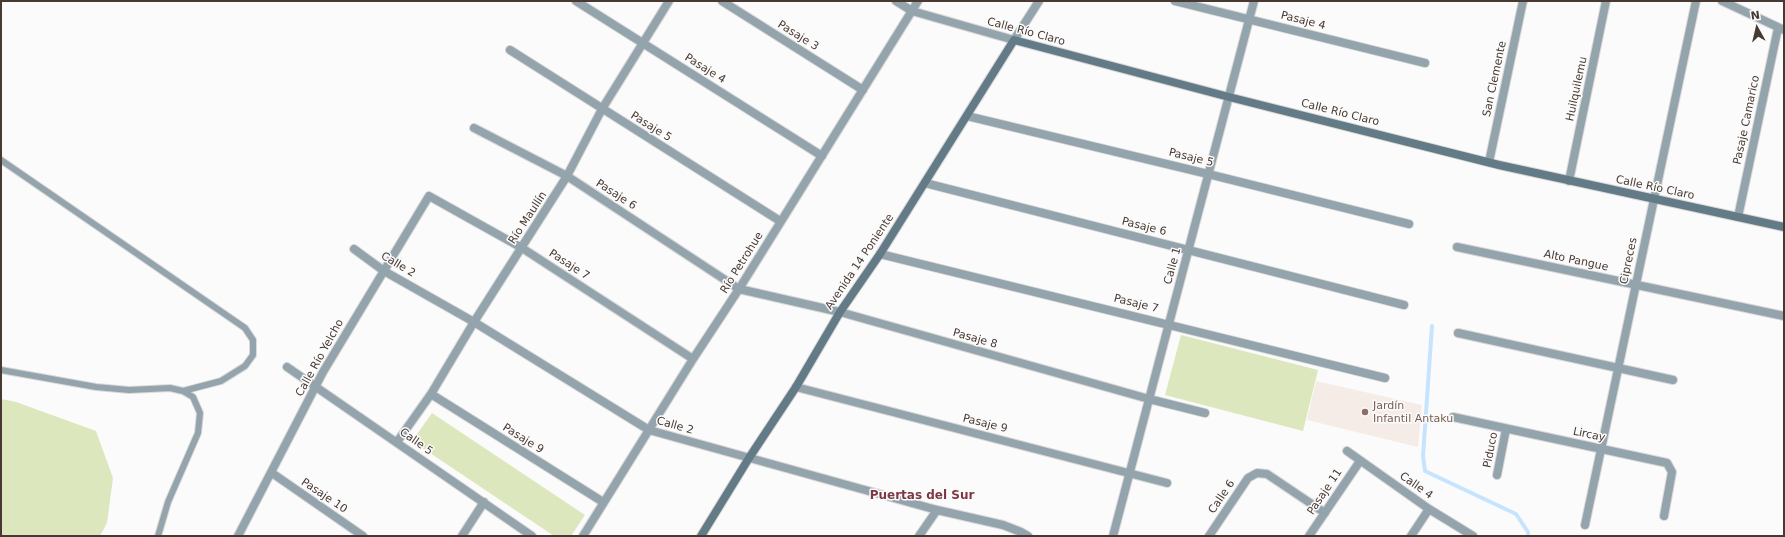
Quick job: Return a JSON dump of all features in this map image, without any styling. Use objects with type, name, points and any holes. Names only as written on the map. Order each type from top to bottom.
[{"type":"street","name":"Pasaje 4","points":[[576,1],[822,156]]},
{"type":"street","name":"Río Maullín","points":[[397,442],[431,394],[474,322],[567,176],[602,109],[669,1]]},
{"type":"street","name":"Pasaje 3","points":[[722,1],[863,90]]},
{"type":"street","name":"Calle Río Claro","points":[[896,1],[912,11],[1014,40],[1229,97],[1568,181],[1784,227]]},
{"type":"street","name":"Río Petrohue","points":[[583,536],[693,359],[740,289],[780,221],[918,1]]},
{"type":"street","name":"Avenida 14 Poniente","points":[[701,536],[749,458],[796,387],[840,312],[880,254],[1039,1]]},
{"type":"street","name":"Pasaje 4","points":[[1175,1],[1249,18],[1425,63]]},
{"type":"street","name":"Calle 1","points":[[1113,536],[1254,1]]},
{"type":"street","name":"San Clemente","points":[[1489,162],[1523,1]]},
{"type":"street","name":"Huilquilemu","points":[[1568,181],[1606,1]]},
{"type":"street","name":"Cipreces","points":[[1585,525],[1696,1]]},
{"type":"street","points":[[1722,1],[1781,29]]},
{"type":"street","name":"Pasaje Camarico","points":[[1738,217],[1781,29]]},
{"type":"street","name":"Pasaje 5","points":[[510,50],[780,221]]},
{"type":"street","name":"Pasaje 5","points":[[967,116],[1409,224]]},
{"type":"street","name":"Pasaje 6","points":[[474,128],[567,176],[740,289]]},
{"type":"street","name":"Pasaje 6","points":[[925,183],[1404,305]]},
{"type":"street","name":"Pasaje 7","points":[[429,196],[522,248],[693,359]]},
{"type":"street","name":"Calle Río Yelcho","points":[[238,536],[316,386],[429,196]]},
{"type":"street","name":"Alto Pangue","points":[[1457,247],[1784,316]]},
{"type":"street","name":"Calle 2","points":[[354,249],[384,270],[474,322],[649,430],[937,510],[1003,526],[1022,534]]},
{"type":"street","name":"Pasaje 7","points":[[880,254],[1385,378]]},
{"type":"street","name":"Pasaje 8","points":[[740,289],[840,312],[1149,399],[1205,413]]},
{"type":"street","points":[[1458,333],[1673,380]]},
{"type":"street","name":"Calle 5","points":[[287,367],[532,536]]},
{"type":"street","name":"Pasaje 9","points":[[796,387],[1168,483]]},
{"type":"street","name":"Pasaje 9","points":[[431,394],[603,502]]},
{"type":"street","name":"Lircay","points":[[1453,417],[1663,462],[1670,466],[1672,475],[1664,516]]},
{"type":"street","name":"Piduco","points":[[1497,475],[1506,429]]},
{"type":"street","name":"Calle 4","points":[[1347,451],[1429,509],[1473,536]]},
{"type":"street","name":"Pasaje 11","points":[[1309,536],[1360,461]]},
{"type":"street","name":"Pasaje 10","points":[[272,473],[363,536]]},
{"type":"street","name":"Calle 6","points":[[1209,536],[1248,478],[1257,473],[1267,474],[1325,512]]},
{"type":"street","points":[[462,536],[484,502]]},
{"type":"street","points":[[1411,536],[1429,509]]},
{"type":"street","points":[[919,536],[937,510]]},
{"type":"lane","points":[[1,160],[245,328],[253,340],[253,354],[245,366],[221,382],[184,391]]},
{"type":"lane","points":[[1,370],[96,387],[129,390],[170,388],[184,391],[194,397],[198,404],[200,422],[198,433],[168,502],[158,536]]},
{"type":"shaded area","name":"Jardín Infantil Antaku","points":[[1316,381],[1422,405],[1418,447],[1307,420]]},
{"type":"green space","points":[[1181,335],[1318,370],[1303,431],[1165,395]]},
{"type":"green space","points":[[1,399],[16,402],[96,431],[113,478],[107,523],[100,536],[1,536]]},
{"type":"green space","points":[[432,413],[585,515],[571,536],[554,536],[412,441]]},
{"type":"waterway","points":[[1432,326],[1423,456],[1425,471],[1516,514],[1528,532],[1528,536]]},
{"type":"place","name":"Jardín Infantil Antaku","points":[[1365,412]]},
{"type":"district","name":"Puertas del Sur","points":[[922,496]]}]
